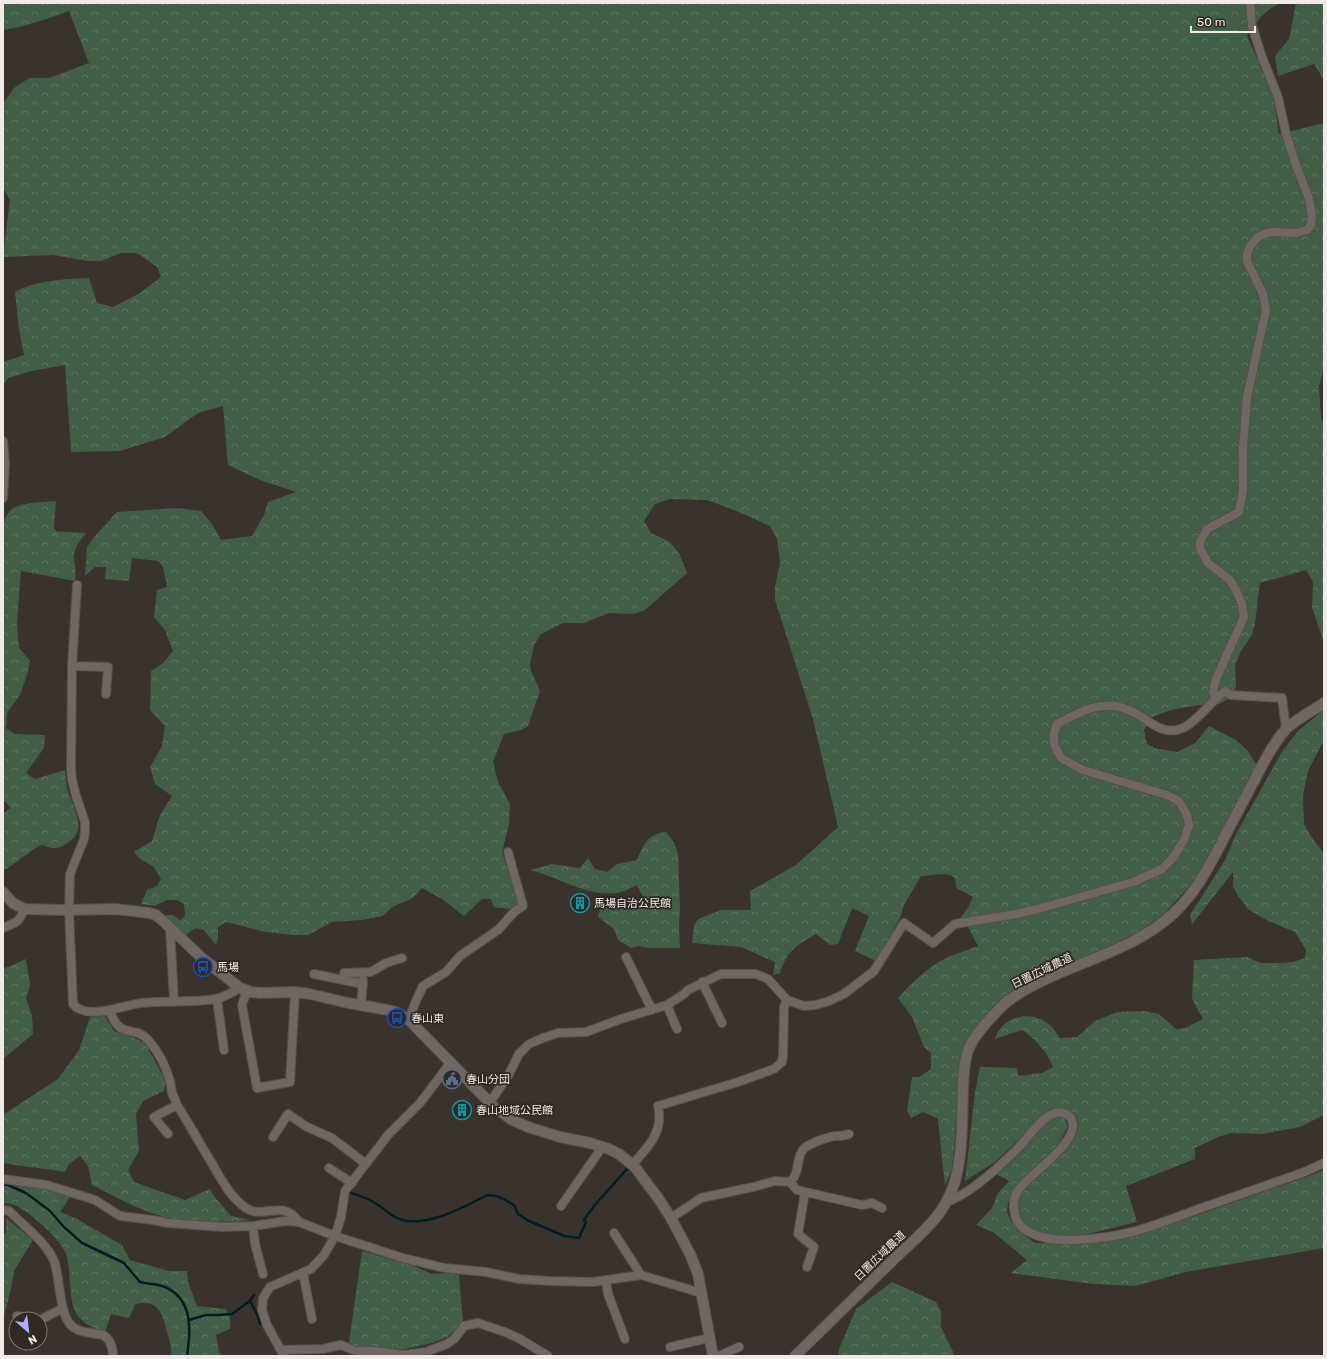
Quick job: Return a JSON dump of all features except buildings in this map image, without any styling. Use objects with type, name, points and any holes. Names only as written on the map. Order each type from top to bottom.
[{"type":"street","points":[[1216,698],[1213,692],[1216,679],[1244,617],[1242,604],[1236,590],[1230,580],[1208,563],[1200,548],[1200,542],[1207,528],[1239,512],[1242,501],[1243,447],[1247,397],[1266,310],[1263,294],[1247,261],[1247,254],[1250,246],[1258,237],[1267,233],[1296,233],[1307,230],[1311,225],[1312,216],[1309,199],[1286,134],[1278,97],[1262,57],[1252,26],[1250,3]]},
{"type":"street","points":[[3,441],[5,464],[3,498]]},
{"type":"street","points":[[77,585],[72,666],[71,768],[76,796],[85,822],[85,832],[81,849],[70,874],[69,910],[73,1004],[80,1010],[110,1011],[141,1003],[216,999],[244,989]]},
{"type":"street","points":[[72,666],[108,667],[106,694]]},
{"type":"street","points":[[490,1102],[508,1076],[519,1054],[529,1044],[558,1033],[586,1032],[621,1019],[667,1005],[688,990],[721,974],[756,974],[768,979],[787,1000],[804,1006],[815,1005],[844,994],[874,971],[904,923],[933,943],[955,924],[1017,914],[1045,907],[1133,882],[1162,868],[1172,859],[1184,840],[1189,825],[1187,815],[1179,801],[1167,795],[1083,770],[1061,758],[1054,744],[1054,733],[1057,724],[1078,713],[1105,706],[1117,706],[1132,711],[1162,729],[1174,730],[1183,728],[1194,720],[1225,691],[1231,695],[1282,698],[1286,729]]},
{"type":"street","name":"日置広域農道","points":[[795,1356],[934,1221],[946,1202],[955,1184],[960,1157],[965,1062],[971,1044],[981,1029],[1008,1001],[1020,993],[1046,979],[1129,943],[1154,929],[1173,913],[1198,886],[1266,758],[1286,729],[1324,703]]},
{"type":"street","points":[[409,1020],[423,986],[446,972],[460,956],[498,930],[515,911],[523,906],[508,852]]},
{"type":"street","points":[[3,892],[12,903],[24,909],[115,909],[156,915],[203,959],[244,989],[260,993],[295,992],[310,994],[396,1012],[409,1020],[503,1114],[528,1127],[560,1137],[603,1146],[619,1154],[632,1165],[671,1218],[695,1264],[712,1356]]},
{"type":"street","points":[[3,928],[15,923],[20,918],[24,909]]},
{"type":"street","points":[[170,928],[174,1002]]},
{"type":"street","points":[[626,957],[652,1010]]},
{"type":"street","points":[[344,973],[371,972],[386,963],[402,958]]},
{"type":"street","points":[[361,1005],[364,972]]},
{"type":"street","points":[[314,974],[363,984]]},
{"type":"street","points":[[702,982],[722,1023]]},
{"type":"street","points":[[244,989],[242,1005],[257,1088],[290,1082],[295,992]]},
{"type":"street","points":[[216,999],[224,1050]]},
{"type":"street","points":[[632,1165],[648,1148],[655,1137],[660,1124],[660,1113],[658,1106],[738,1082],[779,1066],[782,1062],[783,1056],[784,1007],[787,1000]]},
{"type":"street","points":[[667,1005],[677,1029]]},
{"type":"street","points":[[110,1011],[115,1024],[119,1028],[141,1035],[148,1039],[165,1068],[171,1082],[172,1092],[177,1104],[220,1177],[237,1200],[247,1209],[254,1211],[289,1211],[299,1222]]},
{"type":"street","points":[[451,1062],[420,1103],[388,1135],[345,1191],[336,1236],[324,1255],[311,1269],[270,1288],[262,1298],[262,1310],[267,1325],[283,1353],[323,1349],[341,1345],[356,1351],[373,1351],[404,1355],[426,1352],[447,1344],[455,1338],[464,1326],[478,1324],[505,1332],[548,1356]]},
{"type":"street","points":[[168,1134],[154,1117],[177,1104]]},
{"type":"street","points":[[946,1202],[956,1199],[968,1191],[998,1167],[1037,1127],[1048,1117],[1057,1112],[1064,1113],[1070,1117],[1073,1124],[1071,1132],[1063,1147],[1019,1188],[1015,1198],[1014,1208],[1016,1217],[1021,1226],[1031,1234],[1040,1237],[1061,1240],[1107,1237],[1136,1231],[1324,1164]]},
{"type":"street","points":[[273,1137],[288,1114],[307,1127],[332,1138],[366,1164]]},
{"type":"street","points":[[671,1218],[701,1198],[775,1181],[790,1182],[795,1178],[802,1151],[806,1147],[833,1136],[845,1136],[849,1134]]},
{"type":"street","points":[[560,1206],[603,1146]]},
{"type":"street","points":[[329,1168],[352,1183]]},
{"type":"street","points":[[3,1179],[47,1185],[95,1200],[120,1216],[153,1220],[168,1224],[222,1227],[253,1226],[285,1221],[299,1222],[403,1258],[445,1268],[486,1272],[519,1280],[593,1282],[641,1275],[701,1293]]},
{"type":"street","points":[[790,1182],[797,1190],[862,1205],[872,1203],[882,1208]]},
{"type":"street","points":[[805,1192],[798,1234],[814,1247],[807,1267]]},
{"type":"street","points":[[3,1210],[9,1212],[46,1247],[54,1261],[58,1274],[63,1308],[69,1325],[76,1329],[106,1337],[111,1344],[113,1356]]},
{"type":"street","points":[[253,1226],[255,1244],[263,1274]]},
{"type":"street","points":[[614,1233],[641,1275]]},
{"type":"street","points":[[302,1273],[312,1318]]},
{"type":"street","points":[[606,1280],[608,1294],[625,1339]]},
{"type":"street","points":[[48,1316],[63,1308]]},
{"type":"street","points":[[670,1347],[709,1338]]},
{"type":"street","points":[[719,1356],[740,1347]]},
{"type":"green space","points":[[3,3],[1281,3],[1270,9],[1257,21],[1247,36],[1273,94],[1279,134],[1324,123],[1324,368],[1319,386],[1321,418],[1324,426],[1324,643],[1312,607],[1313,582],[1306,570],[1260,583],[1252,635],[1241,651],[1235,665],[1236,687],[1228,699],[1219,704],[1199,705],[1171,710],[1152,717],[1144,730],[1147,744],[1155,748],[1177,752],[1195,743],[1209,726],[1236,740],[1247,750],[1257,765],[1204,867],[1162,916],[1136,933],[1089,956],[1019,986],[994,1006],[978,1024],[966,1042],[959,1069],[952,1169],[945,1186],[938,1119],[923,1112],[911,1118],[907,1111],[912,1077],[919,1077],[931,1069],[931,1053],[924,1047],[912,1017],[898,998],[915,980],[934,965],[948,957],[978,946],[961,917],[968,908],[973,897],[956,888],[955,880],[952,876],[944,874],[921,876],[904,905],[900,918],[876,961],[855,951],[869,916],[852,908],[838,944],[830,945],[816,934],[793,949],[786,959],[780,973],[773,975],[775,962],[741,947],[692,943],[694,926],[698,919],[721,910],[751,910],[750,891],[796,865],[838,827],[813,719],[775,600],[775,587],[780,562],[777,539],[770,526],[707,500],[670,499],[655,504],[644,521],[651,533],[670,542],[679,553],[687,573],[645,610],[634,614],[609,613],[584,623],[563,623],[541,634],[534,645],[530,664],[531,671],[540,691],[528,726],[521,730],[504,734],[493,762],[498,782],[510,804],[509,825],[502,852],[519,905],[509,909],[494,907],[491,899],[482,899],[464,916],[442,899],[422,888],[413,898],[392,907],[383,916],[362,920],[332,922],[308,935],[266,932],[226,922],[218,927],[218,939],[216,945],[204,930],[195,928],[186,935],[166,919],[166,915],[173,915],[180,920],[185,916],[184,904],[177,900],[167,900],[154,906],[141,904],[147,890],[157,886],[161,879],[154,867],[139,858],[134,852],[152,841],[160,815],[172,796],[155,784],[150,767],[162,746],[165,726],[150,710],[151,671],[163,663],[173,651],[165,630],[154,617],[157,590],[167,587],[163,567],[158,561],[132,558],[129,581],[105,579],[106,567],[95,567],[85,576],[87,547],[117,512],[178,508],[201,511],[212,524],[221,540],[252,536],[264,515],[268,502],[296,492],[260,480],[228,465],[223,406],[198,413],[165,437],[120,451],[71,452],[65,365],[32,371],[8,378],[3,385],[3,362],[24,355],[19,330],[15,292],[41,283],[89,278],[97,303],[113,307],[140,293],[161,277],[157,267],[137,253],[121,253],[101,261],[88,261],[53,255],[3,257],[10,200],[3,188],[3,102],[14,88],[29,78],[49,78],[89,63],[69,11],[37,22],[3,31]]},
{"type":"green space","points":[[1296,3],[1324,3],[1324,80],[1314,64],[1278,76],[1275,56],[1289,39]]},
{"type":"green space","points":[[56,501],[54,528],[56,531],[86,533],[78,543],[74,555],[76,574],[75,581],[21,571],[17,623],[19,648],[30,661],[20,695],[7,713],[6,728],[14,734],[45,735],[44,748],[26,773],[35,779],[65,770],[67,789],[76,813],[78,827],[77,833],[73,839],[66,844],[54,848],[43,845],[37,847],[5,870],[3,865],[3,814],[10,808],[7,803],[3,801],[3,524],[8,513],[18,506],[31,503]]},
{"type":"green space","points":[[1324,702],[1324,740],[1308,771],[1303,796],[1304,824],[1324,854],[1324,1115],[1300,1127],[1262,1134],[1231,1133],[1218,1137],[1195,1148],[1195,1159],[1126,1186],[1137,1222],[1082,1236],[1054,1236],[1030,1228],[1024,1223],[1019,1214],[1019,1194],[1027,1184],[1068,1146],[1075,1136],[1078,1125],[1076,1116],[1066,1109],[1058,1109],[1047,1113],[995,1162],[965,1181],[975,1092],[980,1067],[1017,1068],[1018,1076],[1042,1073],[1053,1067],[1048,1057],[1040,1047],[1022,1030],[995,1039],[999,1031],[1004,1024],[1011,1020],[1027,1016],[1036,1017],[1044,1021],[1051,1026],[1060,1038],[1077,1037],[1095,1021],[1117,1012],[1144,1011],[1159,1014],[1176,1029],[1185,1028],[1203,1019],[1192,999],[1194,960],[1247,957],[1261,963],[1282,963],[1293,962],[1305,958],[1306,950],[1295,932],[1268,921],[1248,909],[1238,896],[1233,886],[1233,872],[1192,924],[1190,915],[1225,860],[1236,834],[1283,750],[1299,730],[1319,714]]},
{"type":"green space","points":[[666,832],[675,844],[678,854],[680,948],[650,948],[639,946],[631,948],[618,940],[614,929],[598,917],[602,904],[627,909],[648,907],[637,885],[617,893],[595,892],[573,886],[530,870],[552,864],[580,868],[588,858],[595,869],[607,872],[617,864],[637,860],[644,844],[650,838],[659,833]]},
{"type":"green space","points":[[26,959],[30,985],[26,998],[32,1015],[33,1034],[3,1059],[3,969]]},
{"type":"green space","points":[[105,1016],[114,1031],[145,1043],[166,1081],[164,1091],[143,1101],[136,1114],[139,1151],[128,1170],[134,1182],[185,1200],[210,1189],[213,1195],[231,1216],[251,1220],[230,1222],[197,1221],[175,1219],[146,1211],[92,1185],[88,1166],[80,1156],[69,1164],[65,1172],[3,1163],[3,1114],[58,1079],[79,1050],[90,1017]]},
{"type":"green space","points":[[1057,1116],[1064,1118],[1068,1126],[1058,1145],[1014,1189],[1008,1203],[1007,1212],[1010,1219],[1019,1231],[1035,1243],[1099,1243],[1137,1236],[1324,1170],[1324,1248],[1186,1272],[1135,1286],[1093,1284],[1011,1273],[1027,1260],[993,1232],[976,1225],[992,1208],[998,1193],[1009,1181],[996,1174],[1020,1152],[1048,1121]]},
{"type":"green space","points":[[3,1182],[74,1191],[60,1212],[77,1219],[122,1245],[130,1260],[169,1271],[187,1271],[188,1282],[197,1306],[225,1309],[230,1316],[230,1329],[216,1335],[219,1352],[223,1356],[171,1356],[170,1344],[161,1313],[154,1305],[149,1303],[135,1304],[129,1318],[111,1314],[105,1333],[84,1322],[75,1311],[73,1304],[68,1261],[63,1248],[35,1218],[19,1207],[9,1203],[3,1203]]},
{"type":"green space","points":[[6,1218],[33,1240],[14,1271],[3,1320],[3,1233],[6,1233]]},
{"type":"green space","points":[[362,1251],[414,1266],[432,1274],[451,1273],[459,1275],[463,1324],[447,1337],[432,1343],[404,1349],[356,1348],[349,1342]]},
{"type":"green space","points":[[892,1282],[936,1302],[941,1311],[941,1327],[955,1356],[838,1356],[839,1349],[856,1309]]},
{"type":"waterway","points":[[349,1192],[372,1201],[395,1217],[405,1221],[429,1220],[453,1212],[485,1196],[492,1195],[514,1205],[518,1214],[527,1220],[564,1236],[579,1238],[586,1222],[584,1220],[594,1206],[627,1169]]},
{"type":"waterway","points":[[3,1184],[26,1193],[50,1211],[64,1227],[82,1243],[124,1263],[140,1282],[162,1286],[174,1292],[181,1299],[188,1316],[189,1336],[187,1356]]},
{"type":"waterway","points":[[189,1320],[206,1315],[232,1314],[250,1301],[254,1295]]},
{"type":"waterway","points":[[250,1301],[257,1314],[260,1324]]},
{"type":"place","name":"馬場自治公民館","points":[[580,903]]},
{"type":"place","name":"馬場","points":[[203,967]]},
{"type":"place","name":"春山東","points":[[397,1018]]},
{"type":"place","name":"春山分団","points":[[452,1079]]},
{"type":"place","name":"春山地域公民館","points":[[462,1110]]}]
